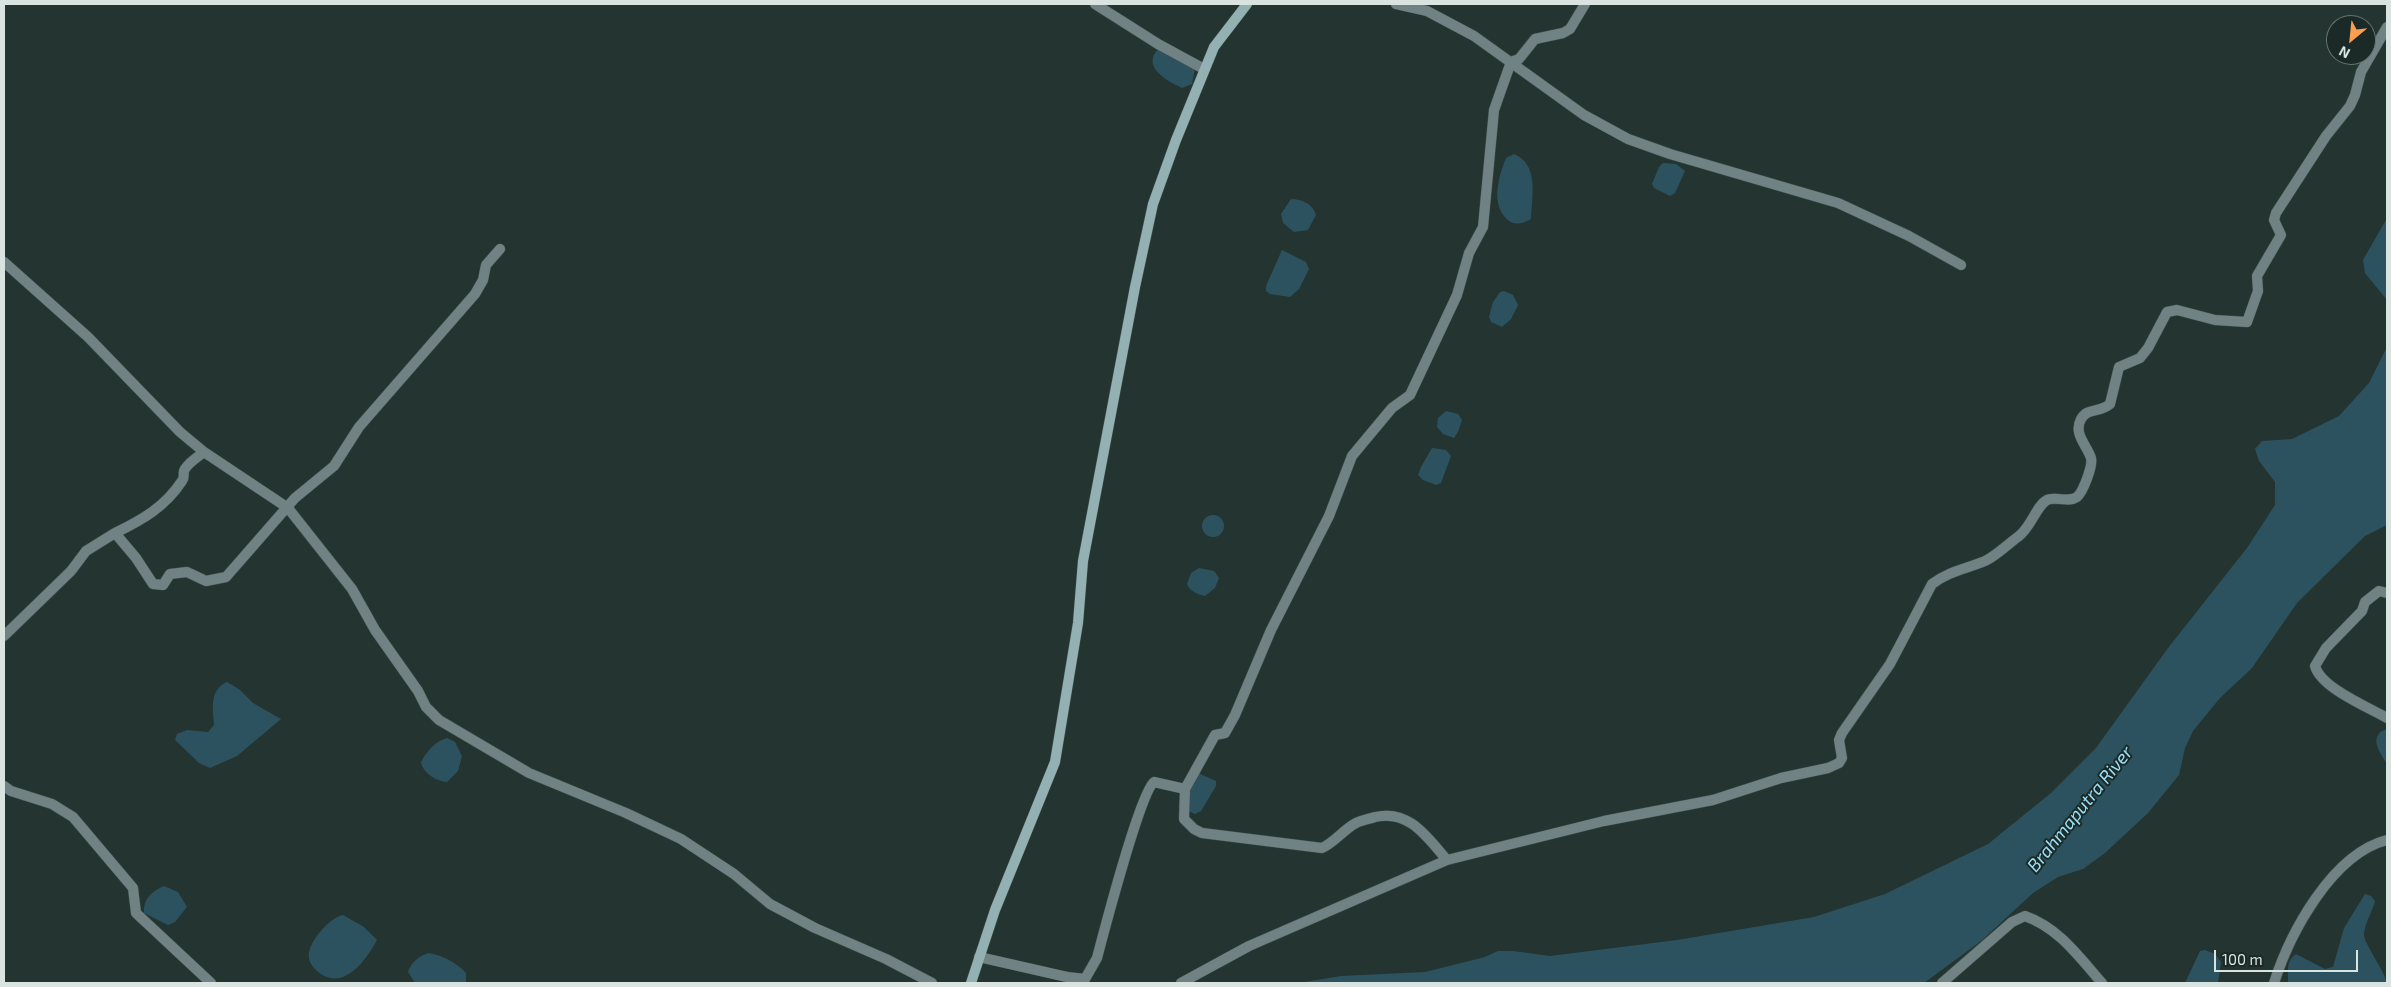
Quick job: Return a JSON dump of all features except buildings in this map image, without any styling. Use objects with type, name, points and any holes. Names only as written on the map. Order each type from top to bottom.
[{"type":"street","points":[[1094,4],[1158,44],[1204,69]]},
{"type":"street","points":[[970,983],[1018,850],[1055,762],[1078,623],[1083,561],[1135,287],[1153,204],[1214,47],[1247,4]]},
{"type":"street","points":[[1396,4],[1427,11],[1474,36],[1584,116],[1628,139],[1670,154],[1838,203],[1909,236],[1961,265]]},
{"type":"street","points":[[1447,860],[1420,828],[1407,819],[1393,816],[1380,816],[1358,822],[1343,831],[1332,843],[1322,848],[1202,833],[1184,819],[1185,789],[1215,735],[1225,733],[1235,715],[1271,630],[1329,516],[1352,456],[1392,408],[1410,395],[1426,365],[1457,295],[1469,253],[1483,227],[1494,110],[1511,62],[1519,59],[1535,39],[1570,29],[1585,4]]},
{"type":"street","points":[[1181,983],[1249,946],[1447,860],[1604,821],[1713,800],[1781,778],[1828,768],[1839,763],[1842,758],[1839,740],[1842,733],[1890,664],[1932,584],[1944,575],[1987,560],[2030,526],[2042,503],[2049,499],[2077,497],[2083,489],[2091,458],[2079,434],[2078,426],[2082,417],[2087,412],[2100,410],[2110,404],[2120,367],[2140,358],[2148,348],[2167,312],[2177,310],[2215,320],[2247,322],[2258,291],[2257,276],[2281,235],[2274,220],[2276,213],[2326,136],[2350,106],[2356,95],[2361,72],[2387,27]]},
{"type":"street","points":[[115,533],[136,558],[153,584],[162,585],[170,574],[187,572],[206,581],[226,577],[296,498],[334,466],[359,427],[475,294],[483,280],[486,265],[500,249]]},
{"type":"street","points":[[4,262],[88,337],[180,432],[204,452],[288,508],[352,589],[375,630],[418,691],[426,707],[439,720],[529,773],[626,813],[682,839],[734,874],[770,904],[815,928],[886,959],[932,983]]},
{"type":"street","points":[[4,636],[70,572],[86,551],[115,533],[142,520],[163,504],[184,480],[184,471],[204,452]]},
{"type":"street","points":[[2387,594],[2378,591],[2365,602],[2357,616],[2326,648],[2315,666],[2316,672],[2337,690],[2387,718]]},
{"type":"street","points":[[979,957],[1085,981],[1097,958],[1148,787],[1154,782],[1185,789]]},
{"type":"street","points":[[4,786],[11,791],[52,804],[73,817],[133,888],[136,913],[211,983]]},
{"type":"street","points":[[2274,983],[2295,934],[2322,891],[2353,858],[2377,842],[2387,840]]},
{"type":"street","points":[[1942,983],[2012,922],[2025,916],[2038,921],[2058,933],[2102,983]]},
{"type":"water","points":[[1158,49],[1195,68],[1192,84],[1182,88],[1158,73],[1154,68],[1153,62]]},
{"type":"water","points":[[1514,154],[1527,165],[1531,173],[1533,191],[1531,219],[1518,224],[1512,223],[1503,215],[1499,208],[1497,191],[1506,158]]},
{"type":"water","points":[[1663,163],[1676,164],[1685,171],[1675,193],[1670,196],[1654,188],[1652,184],[1659,167]]},
{"type":"water","points":[[1291,199],[1306,203],[1315,211],[1316,215],[1308,230],[1294,232],[1283,223],[1281,214]]},
{"type":"water","points":[[2387,218],[2387,300],[2365,273],[2363,260]]},
{"type":"water","points":[[1282,250],[1306,262],[1309,269],[1299,289],[1290,297],[1270,294],[1266,291],[1266,286]]},
{"type":"water","points":[[1504,291],[1513,295],[1518,305],[1511,319],[1502,327],[1491,322],[1489,317],[1493,302],[1500,292]]},
{"type":"water","name":"Brahmaputra River","points":[[2387,347],[2387,525],[2365,536],[2297,603],[2252,668],[2220,698],[2193,731],[2185,748],[2179,775],[2148,813],[2105,853],[2083,869],[2058,877],[2033,893],[1981,941],[1924,983],[1298,983],[1341,976],[1425,972],[1485,957],[1498,951],[1550,956],[1677,940],[1814,917],[1885,894],[1988,844],[2051,793],[2096,748],[2168,648],[2247,548],[2275,505],[2275,482],[2259,461],[2255,449],[2262,441],[2292,439],[2339,416],[2369,383]]},
{"type":"water","points":[[1446,411],[1458,414],[1462,420],[1454,438],[1443,434],[1437,427],[1438,418]]},
{"type":"water","points":[[1432,448],[1446,450],[1451,456],[1441,483],[1436,485],[1423,480],[1418,475]]},
{"type":"water","points":[[1213,515],[1221,518],[1224,526],[1221,534],[1213,537],[1205,534],[1202,526],[1205,518]]},
{"type":"water","points":[[1199,568],[1214,571],[1219,578],[1215,588],[1205,596],[1192,591],[1187,584],[1191,573]]},
{"type":"water","points":[[227,682],[240,690],[253,703],[281,719],[237,756],[210,768],[199,763],[175,740],[177,734],[187,730],[208,732],[214,725],[213,700],[217,690]]},
{"type":"water","points":[[2387,730],[2387,764],[2376,742],[2379,733]]},
{"type":"water","points":[[447,738],[455,742],[462,756],[458,771],[447,782],[431,776],[424,770],[421,762],[431,747]]},
{"type":"water","points":[[1198,773],[1216,781],[1216,786],[1201,811],[1195,814],[1187,810],[1188,793]]},
{"type":"water","points":[[164,886],[178,892],[187,907],[175,922],[168,925],[144,913],[146,900],[155,891]]},
{"type":"water","points":[[2365,894],[2371,896],[2375,901],[2364,934],[2387,983],[2288,983],[2290,960],[2296,954],[2325,969],[2333,967],[2344,928]]},
{"type":"water","points":[[343,915],[364,927],[377,940],[368,955],[349,974],[341,978],[324,976],[311,964],[309,952],[320,932],[332,921]]},
{"type":"water","points":[[2205,950],[2215,954],[2221,962],[2218,983],[2185,983],[2200,951]]},
{"type":"water","points":[[429,953],[444,958],[458,966],[466,973],[466,983],[415,983],[408,972],[409,968],[416,960]]}]
